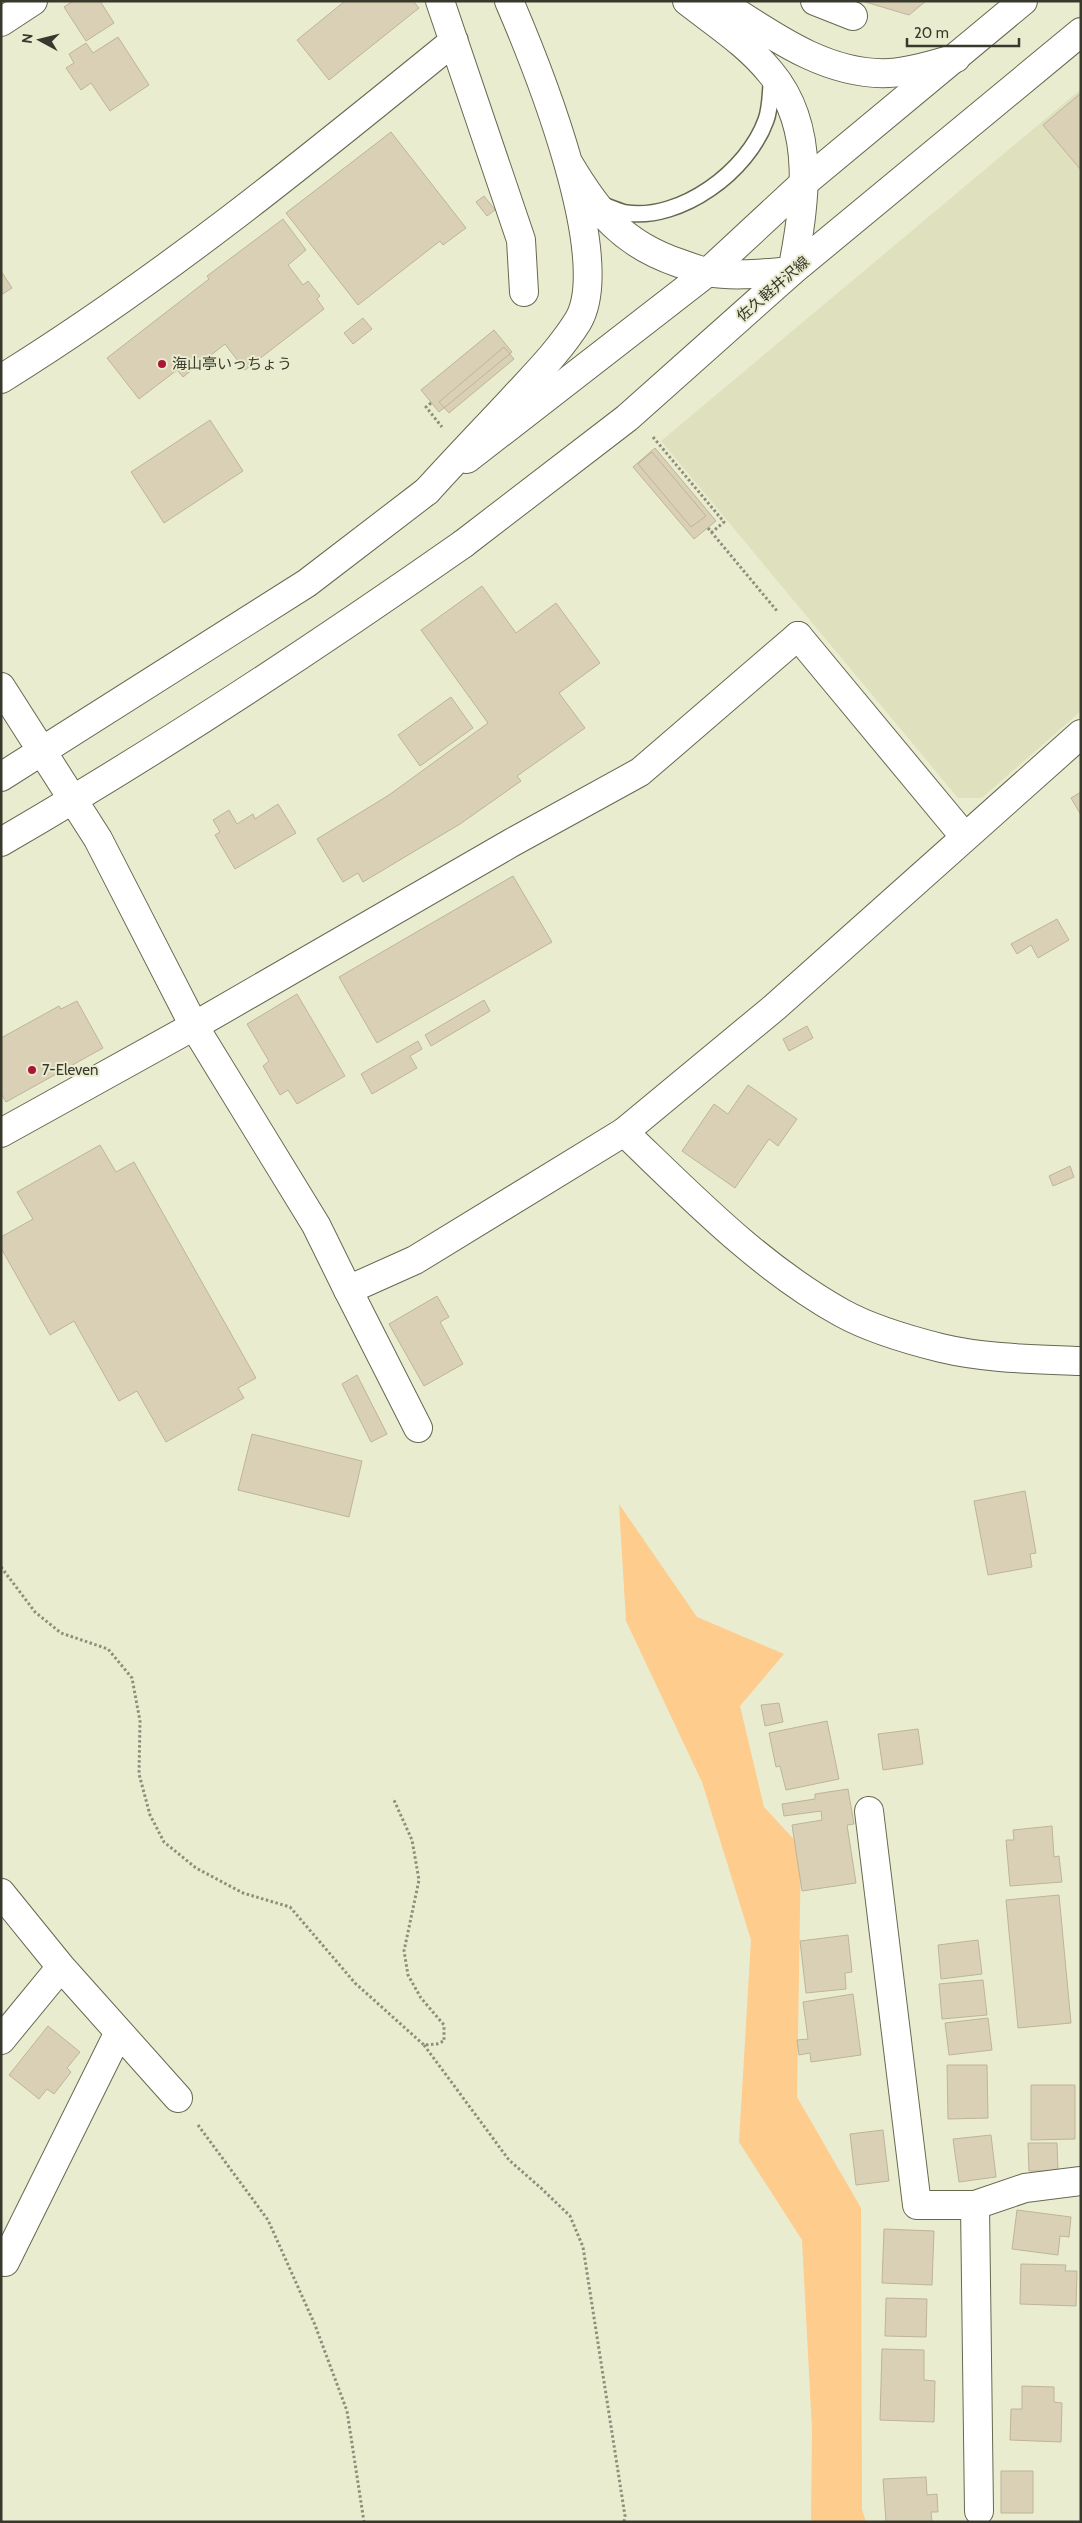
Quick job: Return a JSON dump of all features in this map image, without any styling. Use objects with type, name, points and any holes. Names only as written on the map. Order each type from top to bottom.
[{"type":"main road","points":[[1,22],[33,1]]},
{"type":"main road","points":[[440,1],[521,240],[524,292]]},
{"type":"main road","points":[[426,491],[544,366],[578,320],[586,290],[587,242],[569,164],[509,1]]},
{"type":"main road","points":[[569,164],[591,201],[614,227],[639,245],[667,259],[708,272],[792,271],[801,227],[805,182],[795,118],[786,95],[772,73],[756,56],[687,1]]},
{"type":"main road","points":[[719,1],[802,52],[834,65],[862,72],[890,73],[956,58]]},
{"type":"main road","points":[[815,1],[853,16]]},
{"type":"main road","points":[[1,777],[307,583],[708,272],[805,182],[1023,1]]},
{"type":"main road","name":"佐久軽井沢線","points":[[1,842],[73,800],[346,626],[463,544],[627,418],[792,271],[1081,32]]},
{"type":"main road","points":[[1,379],[74,334],[139,289],[300,166],[454,41]]},
{"type":"main road","points":[[1,1132],[194,1026],[511,842],[640,772],[798,636],[964,836]]},
{"type":"main road","points":[[1,687],[40,751],[98,839],[194,1026],[316,1225],[418,1428]]},
{"type":"main road","points":[[348,1290],[415,1260],[624,1132],[775,1007],[964,836],[1081,734]]},
{"type":"main road","points":[[624,1132],[736,1239],[799,1286],[844,1314],[897,1335],[942,1348],[1000,1358],[1081,1361]]},
{"type":"main road","points":[[870,1811],[917,2205],[974,2205],[1026,2188],[1081,2181]]},
{"type":"main road","points":[[1,1893],[61,1967],[178,2098]]},
{"type":"main road","points":[[1,2040],[61,1967]]},
{"type":"main road","points":[[5,2262],[11,2223],[120,2032]]},
{"type":"main road","points":[[974,2205],[979,2510]]},
{"type":"lane","points":[[591,201],[626,213],[656,212],[706,194],[745,160],[766,120],[772,73]]},
{"type":"path","points":[[431,403],[426,407],[444,428]]},
{"type":"path","points":[[650,433],[724,522],[711,533]]},
{"type":"path","points":[[708,528],[798,636]]},
{"type":"path","points":[[1,1567],[35,1612],[61,1633],[108,1649],[132,1678],[140,1721],[139,1774],[150,1815],[164,1842],[196,1868],[243,1893],[290,1907],[355,1983],[424,2045],[509,2160],[570,2216],[583,2247],[624,2522]]},
{"type":"path","points":[[393,1798],[412,1840],[419,1880],[404,1951],[408,1975],[421,1998],[444,2025],[444,2041],[437,2044],[424,2045]]},
{"type":"path","points":[[178,2098],[268,2220],[315,2325],[347,2411],[364,2522]]},
{"type":"shaded area","points":[[1081,89],[1081,711],[982,798],[958,798],[661,441]]},
{"type":"shaded area","points":[[619,1504],[697,1617],[784,1654],[740,1706],[764,1807],[801,1847],[797,2097],[861,2208],[862,2509],[866,2522],[811,2522],[812,2430],[802,2240],[739,2142],[751,1940],[702,1782],[626,1621]]},
{"type":"building","points":[[73,1],[100,1],[114,23],[86,41],[64,7]]},
{"type":"building","points":[[345,1],[413,1],[419,8],[329,80],[297,40]]},
{"type":"building","points":[[862,1],[926,1],[909,15]]},
{"type":"building","points":[[118,37],[149,85],[110,111],[91,83],[81,90],[66,68],[74,63],[69,54],[86,43],[93,53]]},
{"type":"building","points":[[1081,93],[1081,170],[1043,125]]},
{"type":"building","points":[[391,132],[466,228],[443,245],[440,241],[358,305],[286,213]]},
{"type":"building","points":[[484,196],[495,210],[487,216],[476,202]]},
{"type":"building","points":[[283,219],[306,250],[288,265],[303,285],[308,281],[320,296],[317,299],[324,309],[245,370],[225,344],[183,377],[177,370],[139,399],[107,358],[209,279],[207,276]]},
{"type":"building","points":[[1,271],[12,288],[1,295]]},
{"type":"building","points":[[363,318],[372,329],[353,344],[344,333]]},
{"type":"building","points":[[494,330],[512,352],[439,412],[421,390]]},
{"type":"building","points":[[504,347],[514,359],[449,413],[439,402]]},
{"type":"building","points":[[210,420],[243,471],[164,523],[131,472]]},
{"type":"building","points":[[655,448],[716,521],[694,539],[633,467]]},
{"type":"building","points":[[652,452],[706,516],[691,527],[638,464]]},
{"type":"building","points":[[482,586],[516,633],[556,603],[600,663],[559,693],[585,728],[517,776],[521,781],[460,824],[363,882],[358,873],[343,882],[317,839],[389,795],[488,723],[421,630]]},
{"type":"building","points":[[451,697],[473,728],[420,766],[398,735]]},
{"type":"building","points":[[1081,792],[1081,815],[1071,798]]},
{"type":"building","points":[[278,804],[296,833],[235,869],[215,835],[220,832],[213,820],[229,810],[237,824],[253,814],[255,819]]},
{"type":"building","points":[[513,876],[552,942],[377,1043],[339,977]]},
{"type":"building","points":[[1057,919],[1069,940],[1038,958],[1031,945],[1017,954],[1011,944]]},
{"type":"building","points":[[297,994],[345,1076],[297,1104],[288,1090],[280,1095],[263,1066],[269,1061],[247,1024]]},
{"type":"building","points":[[484,1000],[490,1011],[431,1046],[425,1035]]},
{"type":"building","name":"7-Eleven","points":[[77,1001],[103,1048],[6,1102],[1,1093],[1,1038],[59,1006],[61,1009]]},
{"type":"building","points":[[807,1026],[813,1038],[789,1051],[783,1039]]},
{"type":"building","points":[[418,1041],[422,1049],[410,1056],[417,1068],[372,1094],[361,1074]]},
{"type":"building","points":[[748,1085],[797,1119],[778,1146],[769,1139],[735,1188],[682,1151],[714,1104],[728,1114]]},
{"type":"building","points":[[100,1145],[116,1172],[134,1162],[256,1378],[238,1388],[244,1398],[166,1442],[137,1391],[119,1401],[74,1321],[50,1335],[1,1248],[1,1237],[33,1219],[17,1192]]},
{"type":"building","points":[[1070,1166],[1074,1177],[1053,1186],[1049,1176]]},
{"type":"building","points":[[437,1296],[449,1317],[440,1322],[463,1364],[424,1386],[389,1324]]},
{"type":"building","points":[[357,1375],[387,1434],[371,1442],[342,1384]]},
{"type":"building","points":[[252,1434],[362,1461],[349,1517],[238,1490]]},
{"type":"building","points":[[1025,1491],[1036,1553],[1030,1554],[1032,1567],[988,1575],[974,1501]]},
{"type":"building","points":[[779,1703],[783,1722],[765,1726],[761,1705]]},
{"type":"building","points":[[827,1721],[839,1779],[786,1790],[780,1766],[776,1767],[769,1733]]},
{"type":"building","points":[[918,1729],[923,1764],[883,1770],[878,1734]]},
{"type":"building","points":[[848,1789],[854,1824],[847,1825],[856,1883],[802,1891],[792,1825],[822,1820],[821,1811],[784,1816],[782,1804],[815,1799],[815,1794]]},
{"type":"building","points":[[1052,1826],[1054,1857],[1059,1856],[1062,1882],[1010,1886],[1006,1840],[1014,1840],[1013,1830]]},
{"type":"building","points":[[1059,1895],[1071,2023],[1018,2028],[1006,1900]]},
{"type":"building","points":[[848,1935],[852,1972],[845,1973],[846,1989],[806,1993],[800,1941]]},
{"type":"building","points":[[978,1940],[982,1974],[941,1979],[938,1945]]},
{"type":"building","points":[[983,1980],[987,2015],[942,2019],[939,1984]]},
{"type":"building","points":[[853,1994],[861,2055],[811,2062],[810,2053],[799,2055],[797,2040],[808,2039],[803,2002]]},
{"type":"building","points":[[988,2018],[992,2050],[949,2055],[945,2023]]},
{"type":"building","points":[[48,2026],[80,2052],[67,2068],[71,2072],[54,2094],[47,2089],[39,2099],[9,2075]]},
{"type":"building","points":[[947,2065],[987,2065],[988,2118],[948,2119]]},
{"type":"building","points":[[1031,2085],[1075,2085],[1075,2139],[1031,2140]]},
{"type":"building","points":[[883,2130],[889,2181],[856,2185],[850,2134]]},
{"type":"building","points":[[991,2135],[996,2177],[959,2182],[953,2139]]},
{"type":"building","points":[[1028,2143],[1057,2143],[1058,2171],[1029,2171]]},
{"type":"building","points":[[1017,2210],[1071,2217],[1069,2237],[1060,2236],[1058,2255],[1012,2249]]},
{"type":"building","points":[[884,2229],[934,2231],[932,2285],[882,2283]]},
{"type":"building","points":[[1021,2264],[1066,2265],[1065,2271],[1077,2271],[1076,2306],[1020,2304]]},
{"type":"building","points":[[886,2298],[927,2299],[926,2337],[885,2336]]},
{"type":"building","points":[[882,2349],[924,2350],[924,2380],[935,2381],[934,2422],[880,2420]]},
{"type":"building","points":[[1022,2386],[1054,2387],[1054,2402],[1062,2403],[1061,2442],[1010,2440],[1011,2409],[1022,2409]]},
{"type":"building","points":[[1001,2471],[1033,2471],[1033,2513],[1001,2513]]},
{"type":"building","points":[[926,2477],[927,2495],[937,2494],[938,2512],[931,2512],[932,2522],[886,2522],[883,2479]]},
{"type":"place","name":"海山亭いっちょう","points":[[162,364]]},
{"type":"place","name":"7-Eleven","points":[[32,1070]]}]
